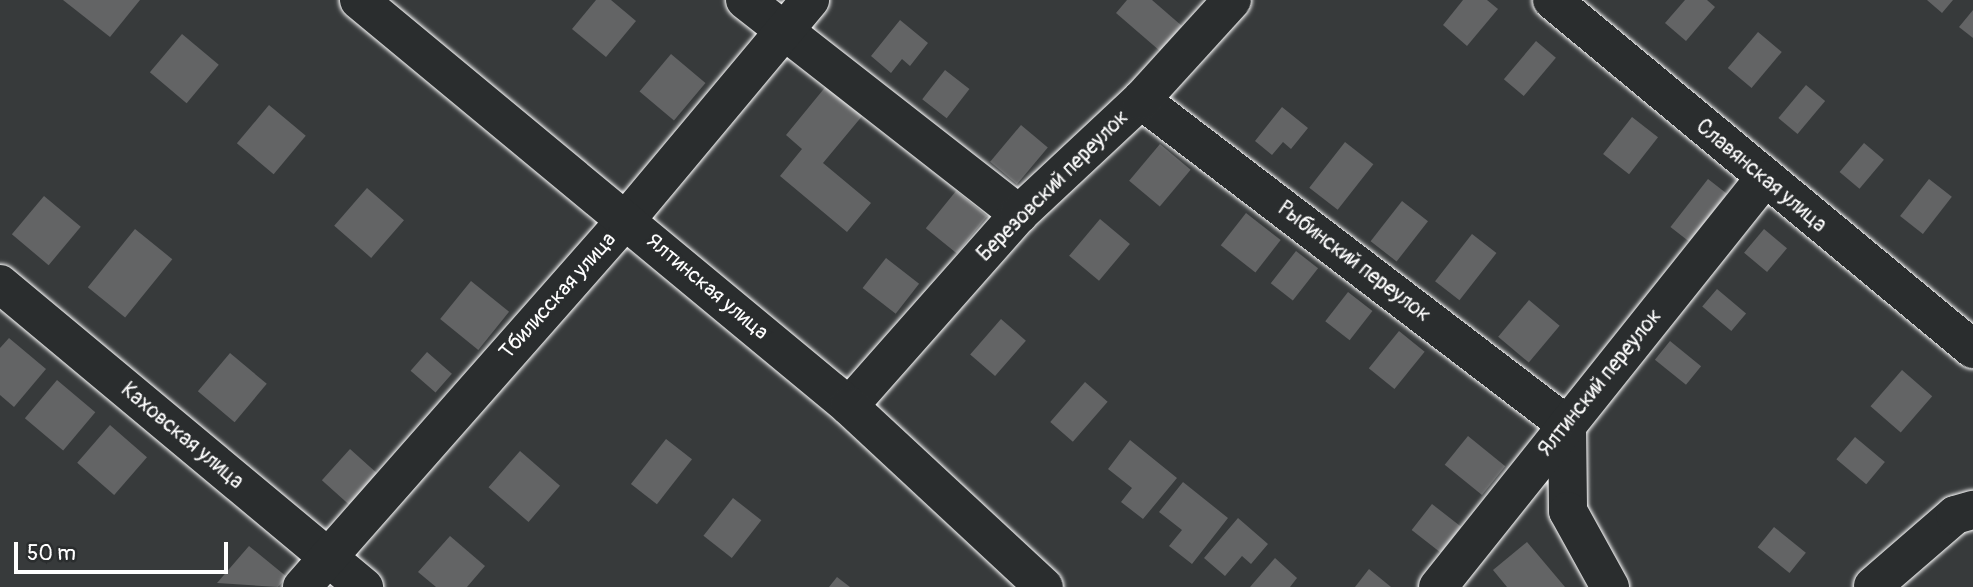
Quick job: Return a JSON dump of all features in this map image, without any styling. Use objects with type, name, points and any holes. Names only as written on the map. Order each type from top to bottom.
[{"type":"street","name":"Ялтинская улица","points":[[359,0],[849,406],[1044,587]]},
{"type":"street","points":[[745,0],[1019,214]]},
{"type":"street","name":"Тбилисская улица","points":[[302,587],[325,555],[626,220],[810,0]]},
{"type":"street","name":"Березовский переулок","points":[[849,406],[1019,214],[1141,100],[1232,0]]},
{"type":"street","name":"Славянская улица","points":[[1552,0],[1763,180],[1973,349]]},
{"type":"street","name":"Рыбинский переулок","points":[[1141,100],[1567,425]]},
{"type":"street","name":"Ялтинский переулок","points":[[1438,587],[1763,180]]},
{"type":"street","name":"Каховская улица","points":[[0,284],[364,587]]},
{"type":"street","points":[[1567,425],[1568,511],[1610,587]]},
{"type":"street","points":[[1873,586],[1955,515],[1973,510]]},
{"type":"building","points":[[63,0],[140,0],[110,37]]},
{"type":"building","points":[[596,0],[611,0],[636,21],[606,57],[572,29]]},
{"type":"building","points":[[1127,0],[1152,0],[1182,26],[1160,51],[1116,13]]},
{"type":"building","points":[[1463,0],[1487,0],[1498,9],[1467,46],[1443,25]]},
{"type":"building","points":[[1685,0],[1707,0],[1715,7],[1686,41],[1665,23]]},
{"type":"building","points":[[1927,0],[1953,0],[1942,13]]},
{"type":"building","points":[[1973,10],[1973,38],[1959,27]]},
{"type":"building","points":[[900,20],[928,43],[910,66],[902,59],[891,73],[871,56]]},
{"type":"building","points":[[1758,32],[1782,52],[1752,88],[1728,68]]},
{"type":"building","points":[[182,34],[219,65],[187,103],[150,72]]},
{"type":"building","points":[[1536,41],[1556,58],[1524,96],[1504,79]]},
{"type":"building","points":[[671,54],[705,83],[674,120],[640,92]]},
{"type":"building","points":[[945,70],[969,89],[947,118],[922,99]]},
{"type":"building","points":[[827,85],[863,115],[823,163],[871,203],[847,232],[780,176],[802,149],[786,135]]},
{"type":"building","points":[[1806,85],[1825,101],[1798,134],[1778,118]]},
{"type":"building","points":[[269,105],[306,136],[274,174],[237,143]]},
{"type":"building","points":[[1282,107],[1308,128],[1291,149],[1283,142],[1272,155],[1255,141]]},
{"type":"building","points":[[1632,117],[1658,137],[1629,174],[1603,154]]},
{"type":"building","points":[[1021,125],[1048,147],[1017,184],[990,162]]},
{"type":"building","points":[[1345,142],[1373,164],[1338,210],[1309,188]]},
{"type":"building","points":[[1864,143],[1884,160],[1859,189],[1840,172]]},
{"type":"building","points":[[1160,144],[1191,170],[1160,206],[1129,181]]},
{"type":"building","points":[[1708,179],[1727,194],[1689,242],[1670,227]]},
{"type":"building","points":[[1929,179],[1952,197],[1923,234],[1900,216]]},
{"type":"building","points":[[367,188],[404,220],[371,258],[334,226]]},
{"type":"building","points":[[956,191],[987,216],[957,253],[926,228]]},
{"type":"building","points":[[44,196],[81,227],[49,265],[12,234]]},
{"type":"building","points":[[1402,201],[1428,221],[1397,262],[1371,241]]},
{"type":"building","points":[[1246,213],[1281,240],[1255,272],[1221,245]]},
{"type":"building","points":[[1100,219],[1130,244],[1099,281],[1069,256]]},
{"type":"building","points":[[135,229],[172,259],[125,317],[88,287]]},
{"type":"building","points":[[1764,229],[1787,248],[1767,272],[1744,253]]},
{"type":"building","points":[[1472,234],[1496,253],[1459,300],[1435,281]]},
{"type":"building","points":[[1296,251],[1318,268],[1293,301],[1271,283]]},
{"type":"building","points":[[886,258],[919,284],[896,314],[863,288]]},
{"type":"building","points":[[471,281],[509,312],[478,350],[440,319]]},
{"type":"building","points":[[1717,289],[1746,313],[1731,331],[1702,307]]},
{"type":"building","points":[[1348,292],[1372,311],[1350,340],[1325,321]]},
{"type":"building","points":[[1529,300],[1560,326],[1529,362],[1498,337]]},
{"type":"building","points":[[1001,319],[1026,341],[995,376],[970,354]]},
{"type":"building","points":[[1399,331],[1425,352],[1394,389],[1369,368]]},
{"type":"building","points":[[9,338],[46,369],[14,407],[0,395],[0,348]]},
{"type":"building","points":[[1670,341],[1701,366],[1686,385],[1655,360]]},
{"type":"building","points":[[427,352],[452,374],[436,393],[411,371]]},
{"type":"building","points":[[230,353],[267,384],[235,422],[198,391]]},
{"type":"building","points":[[1902,370],[1932,396],[1901,432],[1871,406]]},
{"type":"building","points":[[57,380],[95,412],[63,450],[25,418]]},
{"type":"building","points":[[1085,382],[1108,402],[1073,442],[1050,422]]},
{"type":"building","points":[[110,425],[147,457],[114,495],[77,463]]},
{"type":"building","points":[[1468,436],[1505,466],[1482,495],[1445,465]]},
{"type":"building","points":[[1855,437],[1885,462],[1866,484],[1836,459]]},
{"type":"building","points":[[666,439],[692,459],[657,504],[631,484]]},
{"type":"building","points":[[1130,440],[1177,478],[1143,519],[1121,502],[1132,488],[1108,469]]},
{"type":"building","points":[[350,449],[379,475],[351,506],[322,480]]},
{"type":"building","points":[[520,451],[560,486],[529,522],[489,487]]},
{"type":"building","points":[[1183,482],[1228,518],[1192,564],[1169,546],[1182,530],[1159,512]]},
{"type":"building","points":[[733,498],[761,520],[732,558],[703,536]]},
{"type":"building","points":[[1432,504],[1461,527],[1441,553],[1412,530]]},
{"type":"building","points":[[1238,518],[1268,544],[1251,564],[1242,556],[1225,576],[1204,558]]},
{"type":"building","points":[[1774,527],[1806,553],[1790,573],[1758,547]]},
{"type":"building","points":[[450,536],[485,566],[467,587],[436,587],[418,572]]},
{"type":"building","points":[[1527,542],[1565,587],[1507,587],[1493,570]]},
{"type":"building","points":[[249,546],[287,577],[278,587],[217,583]]},
{"type":"building","points":[[1275,558],[1297,578],[1290,587],[1250,587]]},
{"type":"building","points":[[1369,569],[1391,587],[1355,587]]},
{"type":"building","points":[[837,577],[850,587],[829,587]]}]
